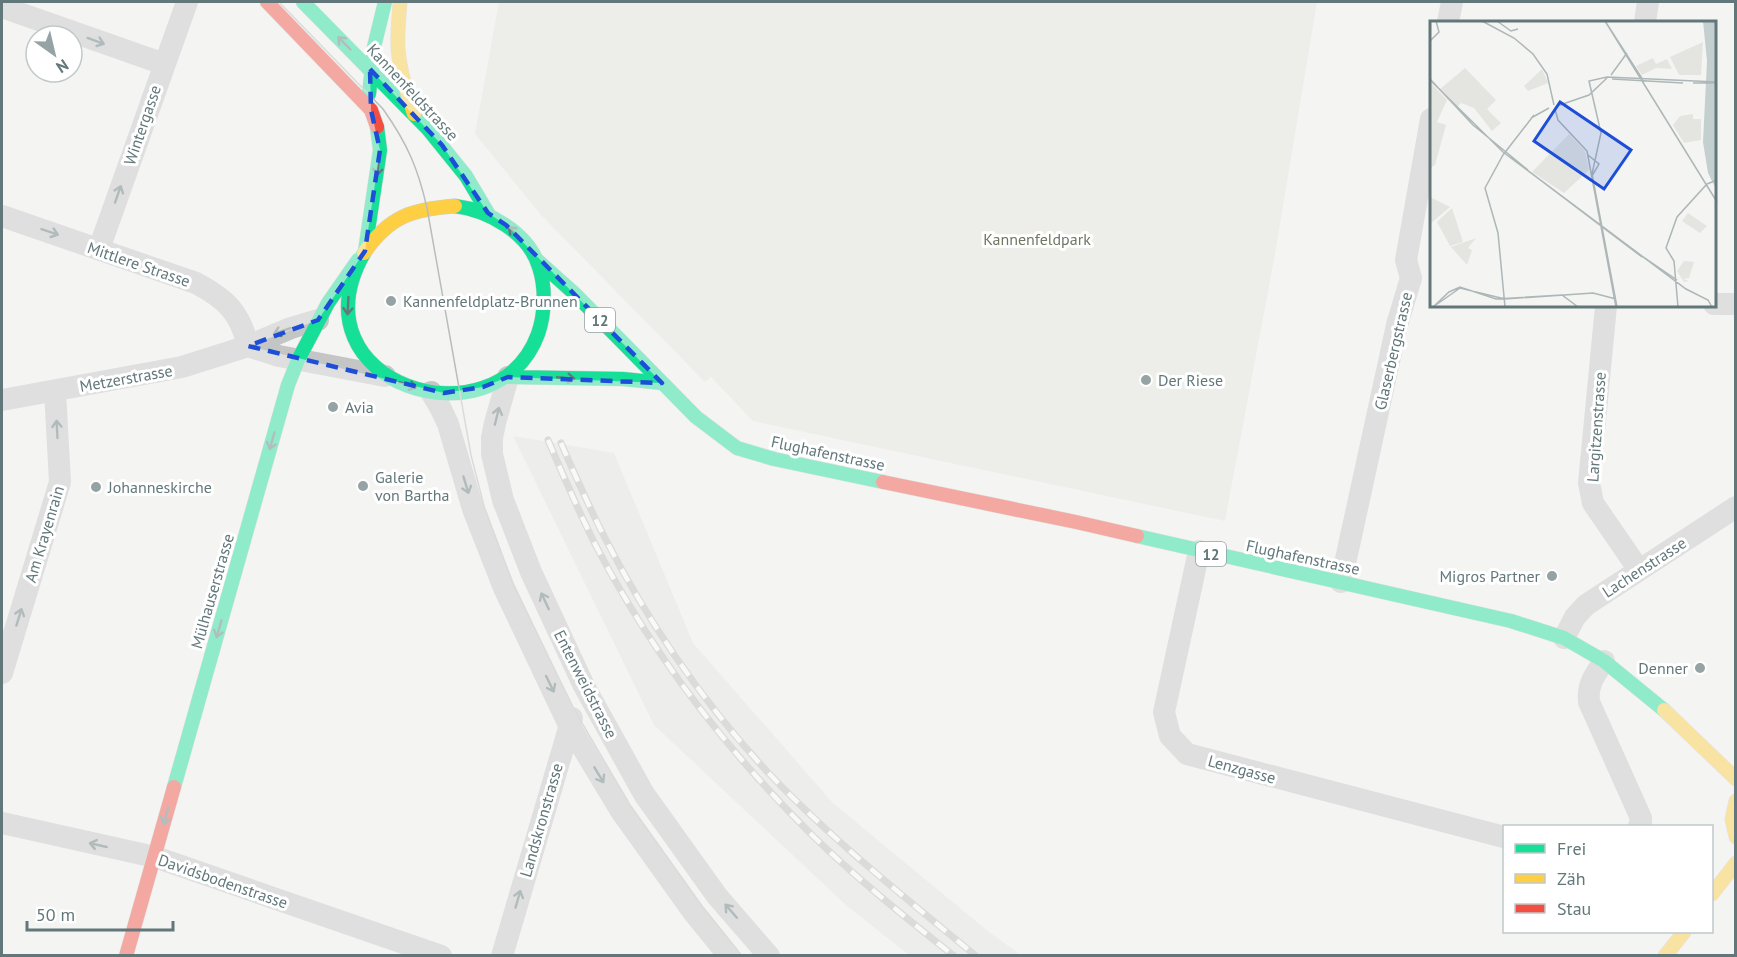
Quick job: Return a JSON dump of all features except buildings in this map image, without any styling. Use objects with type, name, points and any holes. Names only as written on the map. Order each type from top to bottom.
[{"type":"main road","points":[[267,2],[370,110]]},
{"type":"main road","name":"Kannenfeldstrasse","points":[[303,2],[414,114],[466,176],[488,213]]},
{"type":"main road","points":[[365,251],[380,150],[380,135],[370,110],[370,69],[385,2]]},
{"type":"main road","points":[[400,2],[398,39],[400,66],[414,114]]},
{"type":"main road","points":[[508,377],[528,355],[540,330],[544,296],[542,278],[536,259],[528,247],[512,231],[488,213],[471,207],[455,206],[416,210],[386,226],[374,237],[356,268],[349,289],[348,319],[351,334],[360,350],[369,362],[385,376],[405,385],[444,393],[466,392],[508,377],[662,382]]},
{"type":"main road","name":"Mülhauserstrasse","points":[[126,956],[288,385],[318,320],[365,251]]},
{"type":"main road","name":"Flughafenstrasse","points":[[536,259],[575,294],[696,417],[737,448],[774,459],[1076,522],[1511,621],[1564,638],[1604,661],[1636,686],[1680,724],[1736,779]]},
{"type":"main road","points":[[1736,801],[1731,813],[1732,827],[1736,837]]},
{"type":"main road","points":[[1713,893],[1736,863]]},
{"type":"main road","points":[[1665,956],[1683,933]]},
{"type":"street","name":"Wintergasse","points":[[99,249],[187,2]]},
{"type":"street","points":[[1448,21],[1452,2]]},
{"type":"street","points":[[1645,21],[1648,2]]},
{"type":"street","points":[[2,7],[164,64]]},
{"type":"street","name":"Glaserbergstrasse","points":[[1341,582],[1397,325],[1421,280],[1406,260],[1430,125]]},
{"type":"street","name":"Mittlere Strasse","points":[[2,216],[196,283],[216,294],[231,307],[239,320],[248,346]]},
{"type":"street","points":[[1716,304],[1736,304]]},
{"type":"street","name":"Largitzenstrasse","points":[[1606,308],[1589,483],[1593,503],[1639,570]]},
{"type":"street","name":"Metzerstrasse","points":[[2,400],[182,368],[248,346],[270,335],[318,320]]},
{"type":"street","points":[[248,346],[298,360],[385,376]]},
{"type":"street","name":"Entenweidstrasse","points":[[508,377],[492,438],[492,454],[503,500],[531,572],[584,686],[644,794],[717,896],[769,956]]},
{"type":"street","name":"Am Krayenrain","points":[[2,673],[60,482],[55,391]]},
{"type":"street","name":"Entenweidstrasse","points":[[431,392],[448,424],[473,509],[504,588],[569,725],[621,811],[694,913],[729,956]]},
{"type":"street","name":"Lachenstrasse","points":[[1564,638],[1575,617],[1586,605],[1736,507]]},
{"type":"street","name":"Lenzgasse","points":[[1199,551],[1164,711],[1170,736],[1187,754],[1503,837]]},
{"type":"street","points":[[1604,661],[1591,681],[1588,692],[1589,702],[1641,818],[1640,825]]},
{"type":"street","name":"Landskronstrasse","points":[[502,956],[569,725],[584,686]]},
{"type":"street","name":"Davidsbodenstrasse","points":[[2,823],[155,857],[441,956]]},
{"type":"highlighted area","points":[[370,69],[442,145],[488,213],[506,225],[662,383],[508,377],[483,387],[444,393],[248,346],[318,320],[365,251],[380,150],[371,110]]},
{"type":"shaded area","points":[[513,436],[614,453],[693,643],[833,803],[989,932],[1021,955],[909,955],[847,906],[654,725]]},
{"type":"green space","name":"Kannenfeldpark","points":[[499,2],[1317,2],[1275,254],[1225,521],[753,421],[711,377],[705,382],[542,216],[475,134]]},
{"type":"tram line","points":[[279,2],[383,109],[405,145],[420,180],[427,208],[471,455],[484,506],[513,584],[575,711],[630,805],[702,906],[742,956]]},
{"type":"railway","points":[[548,440],[595,544],[617,584],[665,661],[720,734],[812,835],[881,897],[954,956]]},
{"type":"railway","points":[[561,443],[621,569],[676,657],[717,713],[762,766],[812,817],[976,956]]},
{"type":"traffic: fast","points":[[303,2],[428,129],[466,176],[488,213]]},
{"type":"traffic: fast","points":[[369,94],[374,47],[385,2]]},
{"type":"traffic: fast","points":[[365,251],[380,150],[377,127]]},
{"type":"traffic: fast","points":[[364,253],[349,299],[354,337],[375,367],[407,386],[445,393],[483,388],[515,369],[538,334],[543,310],[543,284],[534,255],[517,234],[506,225],[481,212],[455,206]]},
{"type":"traffic: fast","points":[[536,259],[575,294],[696,417],[737,448],[774,459],[883,482]]},
{"type":"traffic: fast","points":[[174,787],[288,385],[298,360],[328,303],[358,260]]},
{"type":"traffic: fast","points":[[508,377],[623,379],[662,383]]},
{"type":"traffic: fast","points":[[1137,536],[1511,621],[1564,638],[1604,661],[1664,710]]},
{"type":"traffic: slow","points":[[400,2],[399,58],[414,114]]},
{"type":"traffic: slow","points":[[364,253],[383,230],[403,217],[427,209],[455,206]]},
{"type":"traffic: slow","points":[[1664,710],[1736,779]]},
{"type":"traffic: slow","points":[[1736,801],[1732,819],[1736,837]]},
{"type":"traffic: slow","points":[[1713,893],[1736,863]]},
{"type":"traffic: slow","points":[[1665,956],[1683,933]]},
{"type":"traffic: jam","points":[[267,2],[371,110],[377,127]]},
{"type":"traffic: jam","points":[[883,482],[1137,536]]},
{"type":"traffic: jam","points":[[126,956],[174,787]]},
{"type":"place","name":"Kannenfeldplatz-Brunnen","points":[[391,301]]},
{"type":"place","name":"Der Riese","points":[[1146,380]]},
{"type":"place","name":"Avia","points":[[333,407]]},
{"type":"place","name":"Galerie von Bartha","points":[[363,486]]},
{"type":"place","name":"Johanneskirche","points":[[96,487]]},
{"type":"place","name":"Migros Partner","points":[[1552,576]]},
{"type":"place","name":"Denner","points":[[1700,668]]}]
